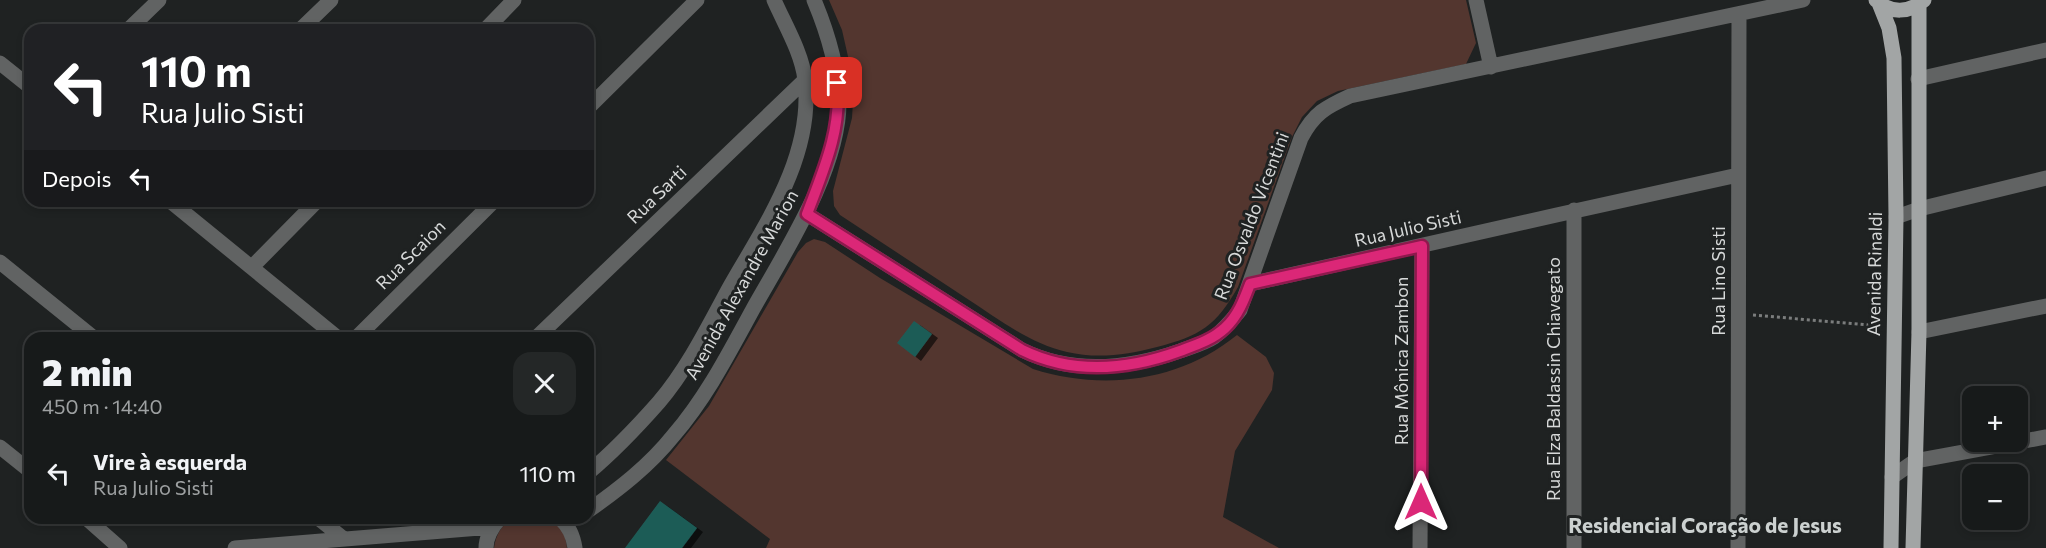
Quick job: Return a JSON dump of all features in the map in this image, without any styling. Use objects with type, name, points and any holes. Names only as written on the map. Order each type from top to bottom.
[{"type":"main road","points":[[1878,2],[1888,9],[1899,11],[1909,10],[1922,3]]},
{"type":"main road","name":"Avenida Rinaldi","points":[[1878,2],[1889,28],[1894,58],[1896,217],[1891,548]]},
{"type":"main road","points":[[1913,548],[1919,332],[1918,79],[1922,3]]},
{"type":"street","points":[[134,24],[159,0]]},
{"type":"street","points":[[306,24],[331,0]]},
{"type":"street","points":[[491,24],[514,0]]},
{"type":"street","points":[[594,102],[697,0]]},
{"type":"street","name":"Avenida Alexandre Marion","points":[[594,468],[606,458],[666,392],[693,354],[782,194],[802,131],[805,80],[797,53],[774,0]]},
{"type":"street","name":"Avenida Alexandre Marion","points":[[594,507],[628,483],[692,414],[807,214],[829,156],[839,102],[835,64],[813,0]]},
{"type":"street","points":[[1476,0],[1491,67]]},
{"type":"street","name":"Rua Osvaldo Vicentini","points":[[807,214],[1022,350],[1040,359],[1065,365],[1119,367],[1143,363],[1213,338],[1227,326],[1239,309],[1250,284],[1301,138],[1310,122],[1326,107],[1350,96],[1803,0]]},
{"type":"street","name":"Rua Lino Sisti","points":[[1738,548],[1739,14]]},
{"type":"street","points":[[1918,79],[2046,50]]},
{"type":"street","points":[[0,63],[24,82]]},
{"type":"street","name":"Rua Sarti","points":[[542,332],[805,80]]},
{"type":"street","name":"Rua Julio Sisti","points":[[1250,284],[1738,174]]},
{"type":"street","points":[[1896,217],[1919,209],[2046,178]]},
{"type":"street","points":[[177,207],[331,332]]},
{"type":"street","points":[[252,267],[311,207]]},
{"type":"street","name":"Rua Scaion","points":[[362,332],[488,207]]},
{"type":"street","name":"Rua Elza Baldassin Chiavegato","points":[[1574,210],[1574,548]]},
{"type":"street","name":"Rua Mônica Zambon","points":[[1420,548],[1422,246]]},
{"type":"street","points":[[0,262],[87,332]]},
{"type":"street","points":[[1919,332],[2046,306]]},
{"type":"street","points":[[1892,477],[1915,461],[2046,437]]},
{"type":"street","points":[[0,447],[24,466]]},
{"type":"street","points":[[93,524],[120,548]]},
{"type":"street","points":[[325,524],[344,539]]},
{"type":"street","points":[[235,548],[478,524]]},
{"type":"street","points":[[486,548],[486,541],[495,524]]},
{"type":"street","points":[[570,524],[575,548]]},
{"type":"path","points":[[1738,314],[1894,327]]},
{"type":"shaded area","points":[[829,0],[1466,0],[1476,43],[1466,64],[1338,91],[1317,101],[1302,117],[1292,137],[1238,287],[1222,311],[1205,328],[1172,343],[1146,350],[1101,356],[1067,352],[1027,337],[840,215],[834,206],[833,191],[852,118],[854,83],[842,30]]},
{"type":"shaded area","points":[[814,239],[825,242],[880,278],[1033,369],[1059,376],[1086,380],[1140,378],[1190,363],[1214,351],[1237,335],[1266,357],[1274,373],[1272,390],[1235,451],[1223,517],[1279,548],[766,548],[770,539],[666,460],[709,406],[798,252],[806,243]]},
{"type":"shaded area","points":[[505,524],[556,524],[565,537],[567,548],[494,548],[500,530]]},
{"type":"building","points":[[914,321],[932,334],[915,357],[897,343]]},
{"type":"building","points":[[660,501],[697,528],[682,548],[625,548]]},
{"type":"district","name":"Residencial Coração de Jesus","points":[[1705,526]]},
{"type":"route","points":[[837,83],[839,102],[829,156],[807,214],[1022,350],[1040,359],[1065,365],[1093,367],[1119,367],[1143,363],[1213,338],[1227,326],[1239,309],[1250,284],[1422,246],[1421,502]]}]
